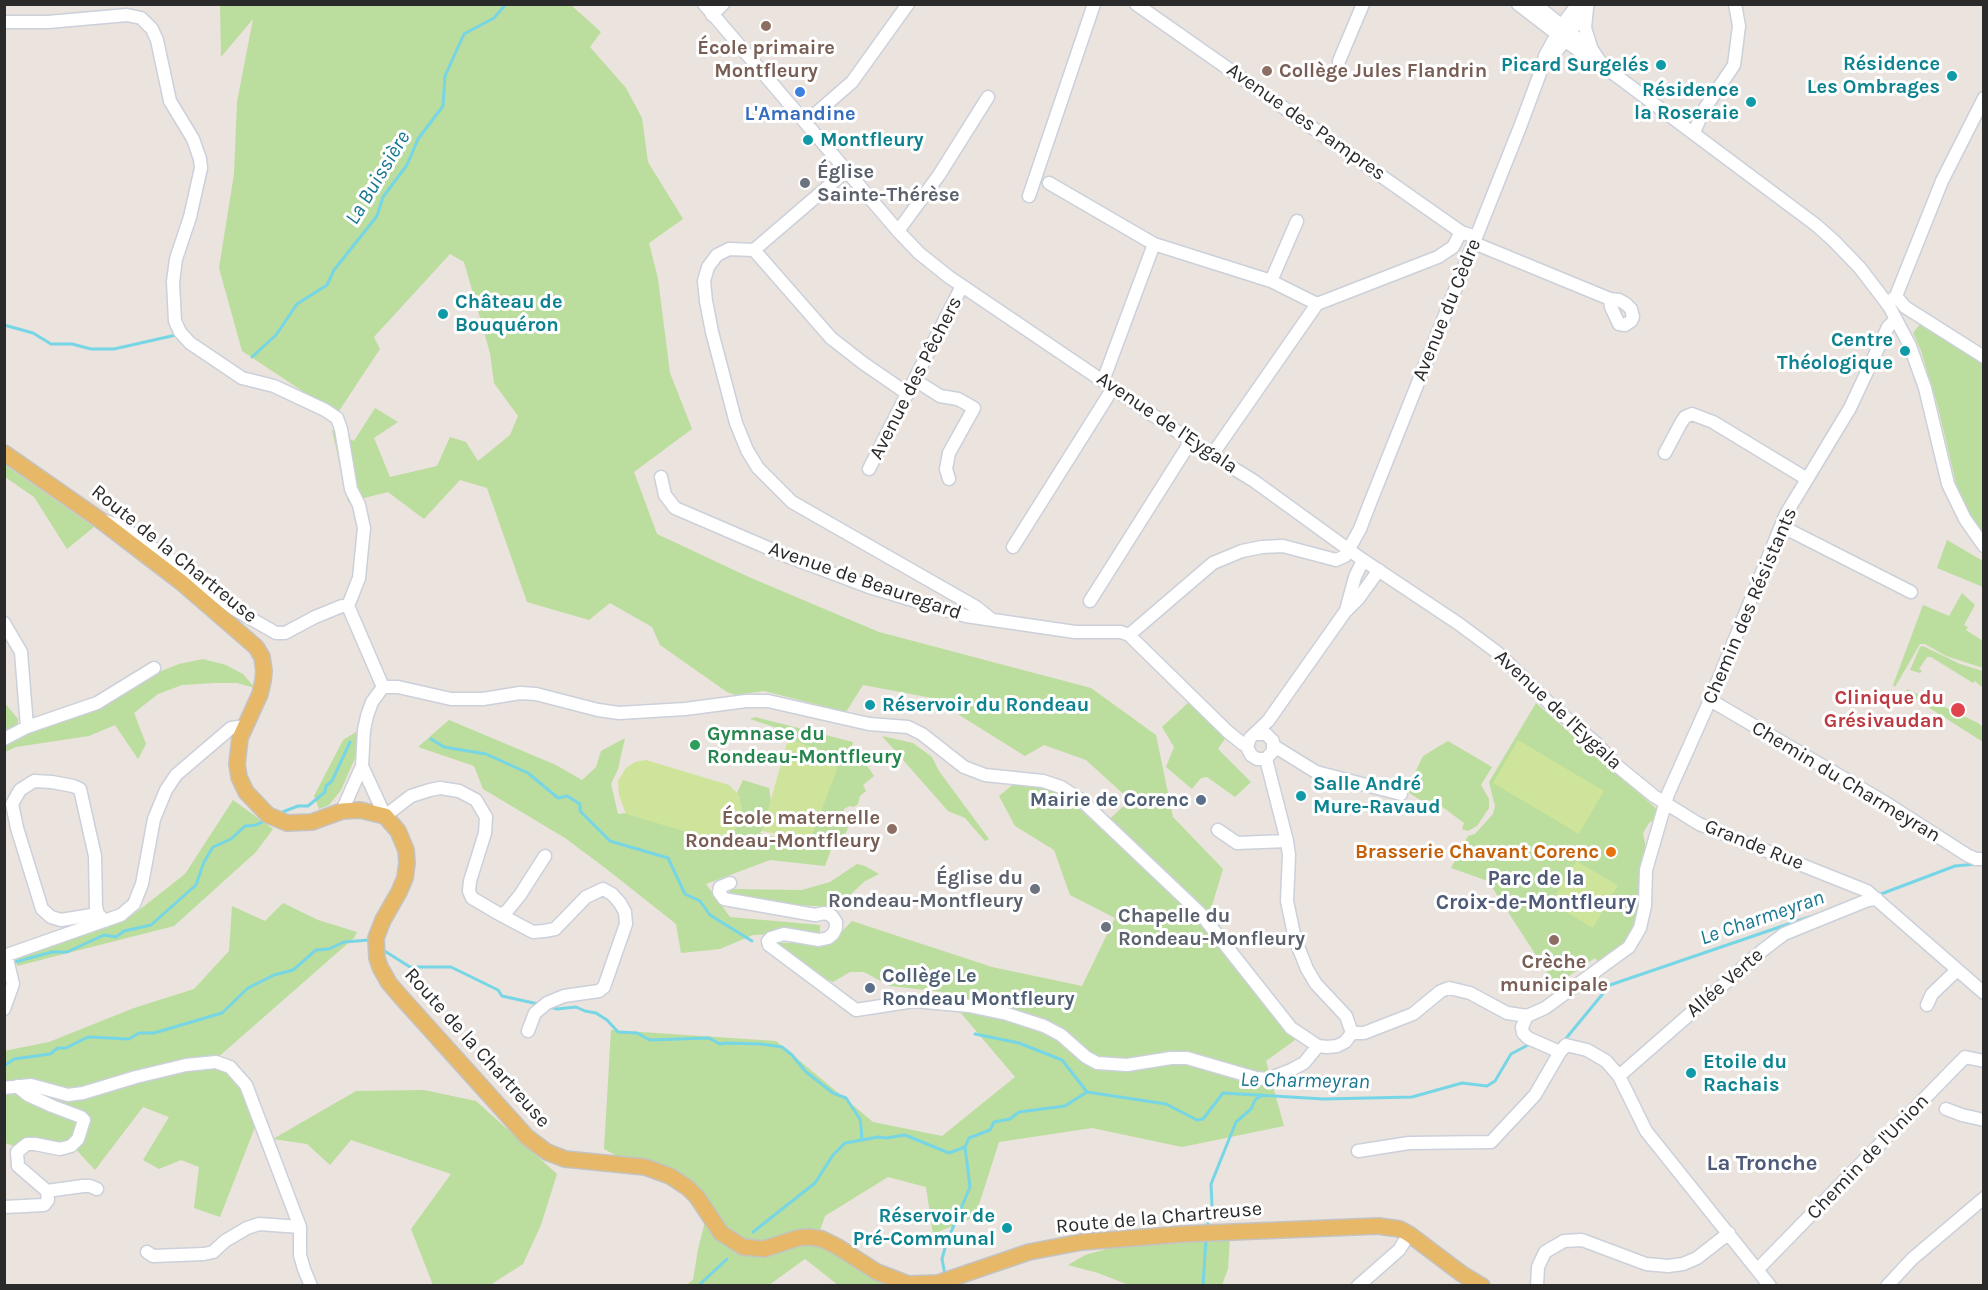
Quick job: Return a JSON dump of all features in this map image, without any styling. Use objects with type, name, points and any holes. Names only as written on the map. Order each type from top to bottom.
[{"type":"main road","name":"Route de la Chartreuse","points":[[4,453],[100,520],[181,582],[256,647],[262,657],[263,681],[260,694],[240,738],[237,764],[239,777],[246,792],[268,815],[287,824],[303,824],[342,811],[360,810],[385,816],[398,831],[403,842],[407,863],[405,878],[382,920],[376,938],[377,958],[380,966],[389,983],[401,997],[527,1137],[539,1147],[566,1159],[645,1167],[670,1176],[697,1197],[721,1233],[743,1247],[764,1249],[798,1238],[822,1239],[838,1246],[876,1272],[908,1284],[950,1282],[1029,1252],[1058,1245],[1106,1239],[1378,1226],[1390,1227],[1409,1234],[1462,1274],[1482,1286]]},
{"type":"street","name":"Avenue de l'Eygala","points":[[704,4],[919,253],[962,286],[1254,481],[1363,560],[1459,624],[1498,653],[1552,706],[1596,743],[1616,765],[1666,804]]},
{"type":"street","points":[[712,15],[723,4]]},
{"type":"street","points":[[806,122],[852,82],[908,4]]},
{"type":"street","points":[[1029,196],[1094,4]]},
{"type":"street","name":"Avenue des Pampres","points":[[1136,4],[1461,232],[1610,299]]},
{"type":"street","points":[[1339,61],[1363,4]]},
{"type":"street","points":[[1518,4],[1593,51]]},
{"type":"street","points":[[1535,4],[1592,61],[1601,63]]},
{"type":"street","points":[[1546,13],[1568,8],[1571,4]]},
{"type":"street","points":[[1563,33],[1578,4]]},
{"type":"street","points":[[1694,133],[1703,111],[1734,65],[1738,26],[1735,4]]},
{"type":"street","points":[[1563,33],[1588,5]]},
{"type":"street","points":[[1588,5],[1585,28],[1593,51],[1601,63],[1834,241],[1892,301],[1915,345],[1927,377],[1954,494]]},
{"type":"street","points":[[4,22],[48,22],[127,15],[141,18],[152,29],[157,40],[170,101],[193,139],[201,168],[190,218],[176,259],[173,282],[175,321],[180,332],[190,343],[242,378],[274,386],[337,418],[351,489],[359,505],[364,528],[359,578],[348,606],[383,687]]},
{"type":"street","name":"Avenue du Cèdre","points":[[1349,549],[1360,529],[1475,240],[1545,56],[1563,33]]},
{"type":"street","points":[[898,231],[939,175],[988,97]]},
{"type":"street","points":[[1983,98],[1942,181],[1892,301],[1896,319],[1920,370],[1948,484],[1965,519],[1983,546]]},
{"type":"street","points":[[846,171],[754,250],[729,249],[717,255],[708,267],[704,281],[712,332],[736,423],[747,450],[758,468],[792,502],[976,607],[992,620]]},
{"type":"street","points":[[1049,183],[1154,244],[1271,280],[1317,304]]},
{"type":"street","points":[[1271,280],[1297,220]]},
{"type":"street","points":[[1212,455],[1317,304],[1438,257],[1453,247],[1461,232]]},
{"type":"street","points":[[1013,547],[1108,384],[1154,244]]},
{"type":"street","points":[[754,250],[831,338],[847,352],[908,394]]},
{"type":"street","name":"Avenue des Pêchers","points":[[869,470],[962,286]]},
{"type":"street","points":[[1892,301],[1983,357]]},
{"type":"street","name":"Chemin des Résistants","points":[[1527,1016],[1545,1008],[1629,947],[1640,928],[1645,906],[1646,870],[1668,794],[1710,700],[1781,526],[1850,408],[1888,327],[1896,319]]},
{"type":"street","points":[[915,380],[940,396],[958,399],[975,408],[949,453],[946,469],[949,479]]},
{"type":"street","points":[[1665,453],[1681,423],[1692,414],[1713,422],[1807,479]]},
{"type":"street","points":[[1090,601],[1191,441]]},
{"type":"street","name":"Avenue de Beauregard","points":[[661,477],[665,495],[675,508],[732,534],[869,587],[942,610],[992,620],[1076,632],[1120,632],[1129,635]]},
{"type":"street","points":[[100,520],[120,525],[180,566],[234,609],[276,633],[285,633],[315,616],[348,606]]},
{"type":"street","points":[[1781,526],[1911,592]]},
{"type":"street","points":[[1247,745],[1232,735],[1129,635],[1207,568],[1225,557],[1252,549],[1283,546],[1336,560],[1341,559],[1349,549]]},
{"type":"street","points":[[1345,612],[1355,577],[1363,560]]},
{"type":"street","points":[[1268,721],[1272,754],[1266,759],[1254,758],[1249,753],[1247,745],[1250,738],[1268,721],[1345,612],[1358,599],[1379,570]]},
{"type":"street","points":[[4,623],[21,652],[27,727]]},
{"type":"street","points":[[4,739],[27,727],[97,703],[154,668]]},
{"type":"street","points":[[342,811],[362,766],[367,716],[372,702],[383,687]]},
{"type":"street","points":[[383,687],[398,687],[451,699],[466,700],[520,693],[536,694],[598,711],[619,712],[685,710],[746,701],[768,701],[868,724],[908,727],[922,734],[964,767],[985,775],[1042,781],[1061,788],[1080,799],[1194,907],[1216,931],[1292,1028],[1318,1046],[1327,1047],[1337,1046],[1349,1038],[1352,1033]]},
{"type":"street","name":"Chemin du Charmeyran","points":[[1710,700],[1886,803],[1967,855],[1983,859]]},
{"type":"street","points":[[102,918],[95,896],[95,856],[80,789],[52,782],[34,781],[20,790],[12,804],[42,909],[51,917],[61,920],[102,918],[121,915],[134,904],[142,884],[154,819],[166,790],[176,775],[231,728],[245,726]]},
{"type":"street","points":[[1256,734],[1264,733],[1272,742],[1316,772],[1401,794]]},
{"type":"street","points":[[1266,759],[1287,841],[1289,855],[1287,901],[1295,939],[1312,976],[1346,1017],[1352,1033]]},
{"type":"street","points":[[362,766],[385,816],[411,796],[440,788],[459,791],[476,800],[486,817],[485,833],[469,891],[472,898],[501,915],[533,932],[555,929],[586,897],[603,889],[612,894],[626,912],[626,924],[604,987],[599,991],[564,996],[547,1004],[535,1013],[528,1031]]},
{"type":"street","name":"Grande Rue","points":[[1666,804],[1699,824],[1826,873],[1866,891],[1983,993]]},
{"type":"street","points":[[1218,830],[1237,843],[1287,841]]},
{"type":"street","points":[[501,915],[520,895],[545,856]]},
{"type":"street","points":[[730,883],[720,887],[719,892],[724,899],[815,915],[825,913],[832,916],[836,922],[836,928],[828,938],[819,940],[784,934],[771,938],[768,941],[769,945],[856,1010],[914,1001],[969,1006],[1007,1014],[1044,1026],[1097,1063],[1127,1065],[1171,1058],[1187,1058],[1256,1078],[1268,1079],[1304,1063],[1318,1046]]},
{"type":"street","name":"Allée Verte","points":[[1619,1076],[1784,934],[1868,900],[1877,899]]},
{"type":"street","points":[[4,1009],[13,984],[5,956],[102,918]]},
{"type":"street","points":[[1927,1005],[1932,994],[1957,970]]},
{"type":"street","points":[[1352,1033],[1364,1033],[1413,1014],[1441,991],[1449,988],[1470,993],[1507,1013],[1527,1016],[1522,1027],[1523,1033],[1528,1038],[1560,1052]]},
{"type":"street","points":[[1358,1151],[1409,1143],[1491,1142],[1535,1095],[1566,1045],[1587,1050],[1606,1061],[1619,1076],[1646,1131],[1770,1286]]},
{"type":"street","name":"Chemin de l'Union","points":[[1758,1269],[1965,1057],[1983,1061]]},
{"type":"street","points":[[11,1087],[32,1085],[68,1095],[206,1062],[225,1064],[236,1071],[246,1085],[300,1227],[300,1256],[311,1286]]},
{"type":"street","points":[[4,1207],[44,1205],[48,1200],[47,1191],[18,1166],[17,1152],[27,1144],[60,1149],[71,1146],[78,1139],[84,1120],[11,1087]]},
{"type":"street","points":[[1946,1109],[1983,1120]]},
{"type":"street","points":[[47,1191],[83,1186],[90,1186],[97,1190]]},
{"type":"street","points":[[1887,1286],[1912,1259],[1983,1198]]},
{"type":"street","points":[[147,1252],[153,1256],[204,1254],[213,1252],[225,1240],[260,1224],[300,1227]]},
{"type":"street","points":[[1537,1286],[1538,1267],[1545,1251],[1570,1239],[1593,1244],[1646,1264],[1668,1266],[1683,1264],[1697,1258],[1729,1233]]},
{"type":"street","points":[[1358,1286],[1399,1250],[1409,1234]]},
{"type":"green space","points":[[220,5],[571,5],[601,32],[590,47],[626,88],[642,118],[648,162],[683,219],[649,243],[658,279],[670,373],[692,429],[634,472],[657,534],[751,578],[879,632],[1091,688],[1156,735],[1173,817],[1223,869],[1205,929],[1295,1040],[1266,1061],[1284,1126],[1182,1147],[1092,1128],[999,1142],[975,1217],[933,1234],[926,1187],[888,1177],[825,1216],[816,1242],[881,1283],[904,1285],[838,1285],[805,1259],[769,1285],[686,1285],[693,1280],[709,1206],[604,1149],[611,1030],[776,1041],[873,1122],[942,1136],[1015,1077],[943,992],[890,986],[864,972],[850,972],[833,982],[799,968],[778,943],[831,943],[852,921],[992,967],[1082,986],[1115,918],[1070,895],[1054,850],[1015,826],[999,796],[1016,782],[1060,793],[1101,827],[1130,800],[1086,760],[1044,745],[1025,756],[932,698],[863,685],[846,712],[764,691],[735,695],[727,692],[660,645],[652,627],[610,603],[589,620],[527,602],[487,488],[460,480],[424,519],[388,492],[348,502],[332,430],[354,441],[375,408],[398,422],[374,438],[390,477],[437,466],[450,437],[466,442],[478,461],[510,435],[518,416],[494,383],[490,353],[464,262],[450,254],[374,337],[380,349],[337,414],[242,351],[219,268],[234,174],[237,102],[253,19],[221,57]]},
{"type":"green space","points":[[1921,323],[1983,362],[1983,537],[1969,516],[1958,492],[1938,407],[1921,351],[1913,333]]},
{"type":"green space","points":[[4,465],[94,527],[67,549],[34,497],[5,477]]},
{"type":"green space","points":[[1947,540],[1983,561],[1983,587],[1937,568]]},
{"type":"green space","points":[[1962,593],[1975,605],[1964,625],[1968,627],[1966,630],[1983,641],[1983,668],[1946,656],[1925,644],[1920,644],[1895,687],[1893,685],[1923,605],[1949,616]]},
{"type":"green space","points":[[1923,646],[1960,664],[1983,671],[1983,688],[1975,681],[1973,683],[1931,657],[1927,657],[1919,669],[1922,671],[1920,673],[1910,670],[1920,647]]},
{"type":"green space","points":[[203,659],[226,665],[243,674],[255,688],[237,683],[214,683],[182,685],[158,694],[134,713],[146,744],[138,759],[115,725],[89,736],[16,747],[5,752],[4,702],[18,719],[17,729],[179,664]]},
{"type":"green space","points":[[1907,689],[1978,723],[1983,727],[1983,742],[1906,693]]},
{"type":"green space","points":[[1189,702],[1226,737],[1218,749],[1251,782],[1235,797],[1207,777],[1201,778],[1192,789],[1166,767],[1174,747],[1162,727]]},
{"type":"green space","points":[[1536,703],[1659,811],[1643,833],[1646,849],[1639,919],[1625,944],[1598,962],[1595,958],[1563,980],[1567,986],[1559,991],[1488,881],[1451,868],[1468,836],[1475,834],[1493,814],[1495,806],[1489,782]]},
{"type":"green space","points":[[755,717],[853,742],[849,761],[862,763],[874,776],[863,785],[866,791],[860,796],[858,804],[844,809],[843,817],[848,827],[846,833],[841,837],[832,838],[831,850],[825,866],[770,860],[706,884],[730,917],[820,925],[820,932],[753,935],[720,949],[681,953],[676,924],[604,867],[565,838],[483,789],[474,766],[418,747],[449,720],[556,765],[582,780],[596,767],[601,751],[625,738],[618,769],[611,784],[618,814],[740,799],[737,793],[743,780],[769,788],[771,801],[762,831],[759,833],[809,845],[834,755],[788,739],[786,731],[750,719]]},
{"type":"green space","points":[[356,732],[359,749],[341,790],[329,805],[319,809],[314,796],[343,740]]},
{"type":"green space","points":[[882,736],[913,743],[932,757],[939,771],[989,839],[985,841],[965,818],[948,811]]},
{"type":"green space","points":[[788,739],[834,755],[837,769],[810,841],[762,831]]},
{"type":"green space","points":[[1518,740],[1604,791],[1579,834],[1493,783]]},
{"type":"green space","points":[[1448,741],[1492,767],[1481,785],[1489,799],[1489,808],[1477,826],[1468,831],[1462,829],[1464,823],[1440,805],[1435,809],[1406,791],[1423,756]]},
{"type":"green space","points":[[646,760],[729,785],[737,793],[742,807],[740,821],[732,834],[707,838],[626,814],[619,795],[618,781],[626,768],[635,762]]},
{"type":"green space","points":[[233,800],[273,829],[256,852],[174,926],[17,966],[16,955],[134,914],[185,874]]},
{"type":"green space","points":[[1576,861],[1618,885],[1593,928],[1551,903]]},
{"type":"green space","points":[[857,864],[879,874],[865,881],[850,895],[834,898],[831,907],[780,904],[730,894],[729,889],[802,890],[830,882]]},
{"type":"green space","points":[[283,903],[318,920],[357,932],[354,938],[216,1059],[243,1088],[257,1122],[220,1217],[194,1208],[199,1167],[181,1160],[159,1169],[143,1160],[169,1117],[143,1107],[95,1170],[70,1143],[14,1146],[5,1143],[4,1051],[49,1042],[134,1008],[194,989],[229,951],[232,906],[265,921]]},
{"type":"green space","points":[[424,1090],[476,1101],[557,1174],[541,1225],[523,1264],[490,1285],[433,1285],[411,1229],[451,1174],[351,1140],[330,1165],[307,1144],[273,1139],[356,1091]]},
{"type":"green space","points":[[1230,1238],[1228,1269],[1222,1285],[1129,1285],[1068,1265],[1085,1255],[1121,1245]]},
{"type":"waterway","name":"La Buissière","points":[[252,357],[276,335],[297,304],[327,285],[334,270],[377,216],[383,197],[407,165],[418,139],[443,106],[445,76],[464,34],[494,18],[506,4]]},
{"type":"waterway","name":"La Buissière","points":[[4,325],[33,333],[51,344],[72,344],[91,349],[114,349],[176,335]]},
{"type":"waterway","points":[[431,739],[444,747],[486,754],[528,773],[558,798],[567,796],[580,804],[580,811],[610,841],[668,858],[685,894],[700,901],[710,915],[752,941]]},
{"type":"waterway","points":[[280,813],[298,806],[308,806],[325,792],[350,742]]},
{"type":"waterway","points":[[15,962],[52,952],[67,952],[104,935],[116,937],[124,931],[151,925],[196,885],[204,862],[213,847],[231,839],[245,826],[256,825],[264,821]]},
{"type":"waterway","name":"Le Charmeyran","points":[[1881,894],[1955,866],[1976,864]]},
{"type":"waterway","name":"Le Charmeyran","points":[[1563,1042],[1610,985],[1809,917]]},
{"type":"waterway","name":"Le Charmeyran","points":[[4,1066],[14,1059],[50,1054],[58,1048],[66,1048],[88,1037],[129,1039],[139,1033],[154,1033],[222,1013],[248,988],[274,975],[293,970],[316,950],[329,949],[344,942],[369,940]]},
{"type":"waterway","name":"Le Charmeyran","points":[[383,950],[410,967],[451,967],[498,990],[502,996],[538,1004]]},
{"type":"waterway","name":"Le Charmeyran","points":[[550,1007],[557,1009],[576,1007],[596,1013],[607,1020],[618,1032],[637,1033],[650,1040],[709,1038],[720,1044],[761,1044],[782,1047],[806,1072],[833,1093],[846,1098],[860,1119],[861,1125]]},
{"type":"waterway","points":[[975,1034],[1019,1043],[1062,1060],[1087,1092]]},
{"type":"waterway","name":"Le Charmeyran","points":[[861,1127],[862,1140],[905,1135],[949,1153],[965,1147],[969,1138],[990,1130],[994,1122],[1010,1119],[1019,1112],[1065,1106],[1087,1092],[1166,1104],[1197,1120],[1203,1119],[1223,1093],[1324,1099],[1412,1097],[1462,1083],[1487,1086],[1495,1081],[1511,1054],[1528,1045]]},
{"type":"waterway","points":[[1207,1227],[1212,1206],[1211,1184],[1236,1122],[1262,1095]]},
{"type":"waterway","points":[[753,1232],[815,1183],[833,1155],[845,1143],[862,1140]]},
{"type":"waterway","points":[[945,1275],[942,1259],[946,1244],[970,1187],[965,1147]]},
{"type":"waterway","points":[[1203,1286],[1206,1239]]},
{"type":"waterway","points":[[698,1286],[727,1259]]},
{"type":"place","name":"École primaire Montfleury","points":[[766,26]]},
{"type":"place","name":"Picard Surgelés","points":[[1661,65]]},
{"type":"place","name":"Collège Jules Flandrin","points":[[1267,71]]},
{"type":"place","name":"Résidence Les Ombrages","points":[[1952,76]]},
{"type":"place","name":"L'Amandine","points":[[800,92]]},
{"type":"place","name":"Résidence la Roseraie","points":[[1751,102]]},
{"type":"place","name":"Montfleury","points":[[808,140]]},
{"type":"place","name":"Église Sainte-Thérèse","points":[[805,183]]},
{"type":"place","name":"Château de Bouquéron","points":[[443,314]]},
{"type":"place","name":"Centre Théologique","points":[[1905,351]]},
{"type":"place","name":"Réservoir du Rondeau","points":[[870,705]]},
{"type":"place","name":"Clinique du Grésivaudan","points":[[1958,710]]},
{"type":"place","name":"Gymnase du Rondeau-Montfleury","points":[[695,745]]},
{"type":"place","name":"Salle André Mure-Ravaud","points":[[1301,796]]},
{"type":"place","name":"Mairie de Corenc","points":[[1201,800]]},
{"type":"place","name":"École maternelle Rondeau-Montfleury","points":[[892,829]]},
{"type":"place","name":"Brasserie Chavant Corenc","points":[[1611,852]]},
{"type":"place","name":"Église du Rondeau-Montfleury","points":[[1035,889]]},
{"type":"place","name":"Chapelle du Rondeau-Monfleury","points":[[1106,927]]},
{"type":"place","name":"Crèche municipale","points":[[1554,940]]},
{"type":"place","name":"Collège Le Rondeau Montfleury","points":[[870,988]]},
{"type":"place","name":"Etoile du Rachais","points":[[1691,1073]]},
{"type":"place","name":"Réservoir de Pré-Communal","points":[[1007,1228]]},
{"type":"district","name":"Parc de la Croix-de-Montfleury","points":[[1536,891]]},
{"type":"district","name":"La Tronche","points":[[1762,1164]]}]
